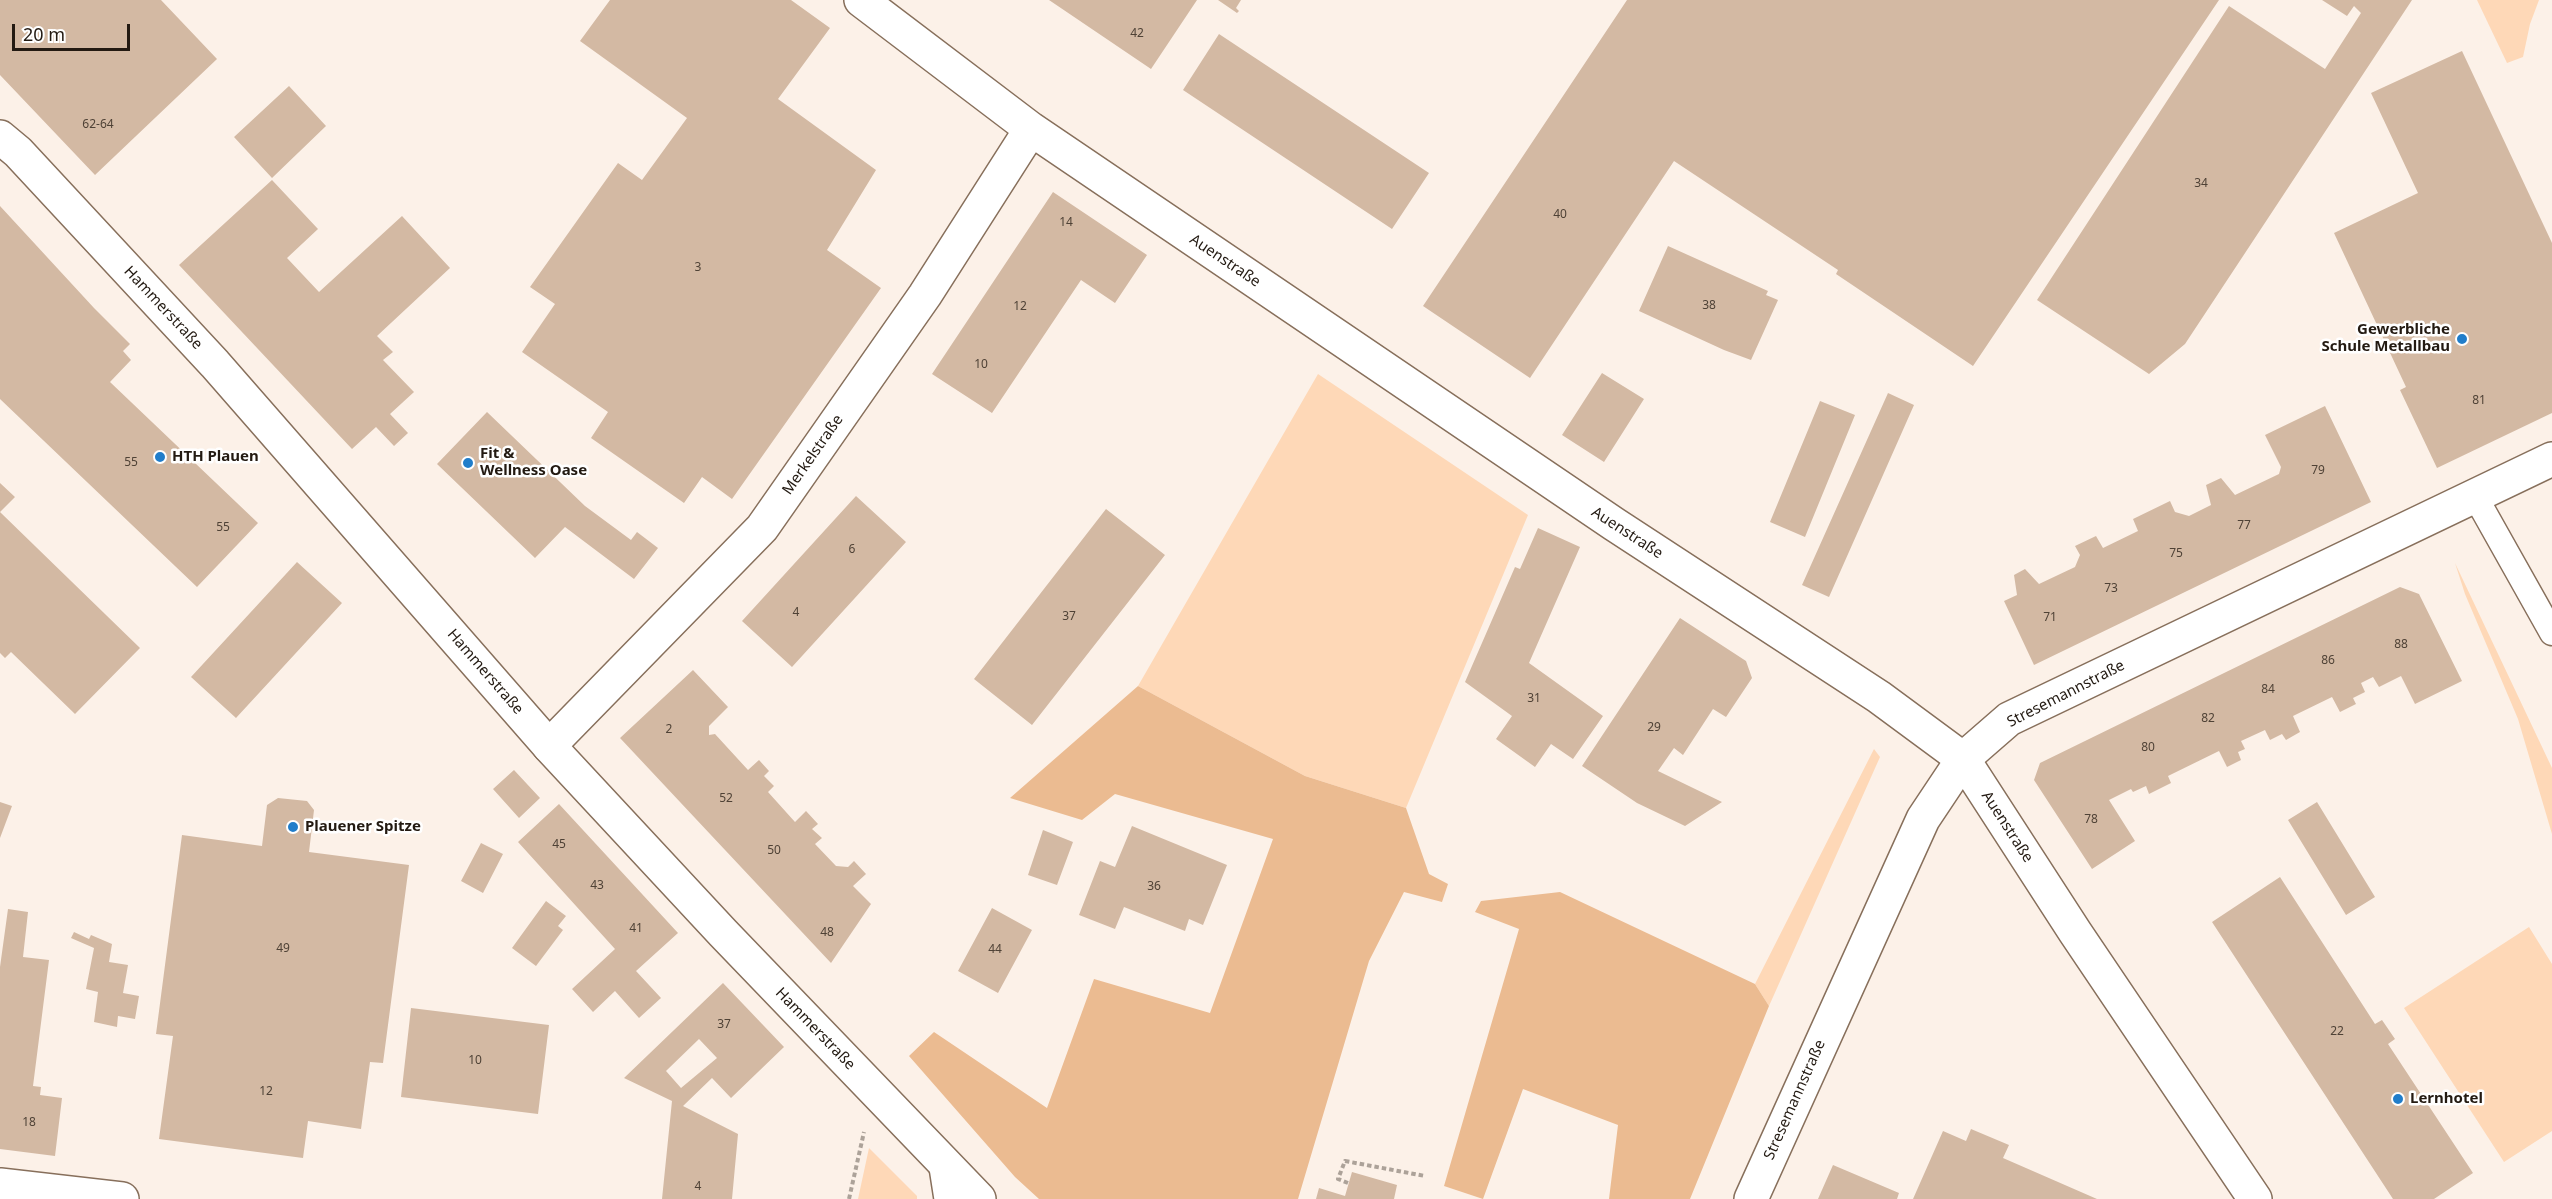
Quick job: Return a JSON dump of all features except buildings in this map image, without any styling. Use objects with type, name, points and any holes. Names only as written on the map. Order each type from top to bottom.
[{"type":"street","name":"Auenstraße","points":[[861,0],[1031,129],[1614,524],[1879,697],[1963,759],[2075,932],[2255,1199]]},
{"type":"street","name":"Merkelstraße","points":[[549,746],[762,528],[925,295],[1031,129]]},
{"type":"street","name":"Hammerstraße","points":[[0,137],[18,152],[215,364],[549,746],[946,1167],[979,1199]]},
{"type":"street","name":"Stresemannstraße","points":[[1751,1199],[1923,819],[1963,759],[2010,719],[2552,459]]},
{"type":"street","points":[[946,1167],[951,1199]]},
{"type":"street","points":[[0,1185],[122,1199]]},
{"type":"lane","points":[[2475,496],[2552,633]]},
{"type":"path","points":[[849,1199],[873,1090]]},
{"type":"path","points":[[1348,1183],[1338,1179],[1345,1161],[1425,1176]]},
{"type":"shaded area","points":[[2477,0],[2539,0],[2530,24],[2523,57],[2507,63]]},
{"type":"shaded area","points":[[1318,374],[1528,515],[1406,808],[1305,776],[1138,686]]},
{"type":"shaded area","points":[[2455,563],[2552,768],[2552,834],[2518,719],[2465,594]]},
{"type":"shaded area","points":[[1138,686],[1305,776],[1406,808],[1429,874],[1448,884],[1442,902],[1404,892],[1369,961],[1298,1199],[1039,1199],[1015,1177],[909,1056],[934,1032],[1047,1108],[1094,979],[1210,1013],[1273,839],[1115,794],[1082,820],[1010,798]]},
{"type":"shaded area","points":[[1874,749],[1880,757],[1769,1006],[1755,984]]},
{"type":"shaded area","points":[[1560,892],[1755,984],[1769,1006],[1690,1199],[1609,1199],[1618,1125],[1523,1089],[1483,1199],[1444,1186],[1519,929],[1475,912],[1481,901]]},
{"type":"shaded area","points":[[2529,927],[2552,964],[2552,1131],[2504,1162],[2404,1008]]},
{"type":"shaded area","points":[[869,1148],[917,1196],[917,1199],[858,1199]]},
{"type":"place","name":"Gewerbliche Schule Metallbau","points":[[2462,339]]},
{"type":"place","name":"HTH Plauen","points":[[160,457]]},
{"type":"place","name":"Fit & Wellness Oase","points":[[468,463]]},
{"type":"place","name":"Plauener Spitze","points":[[293,827]]},
{"type":"place","name":"Lernhotel","points":[[2398,1099]]}]
